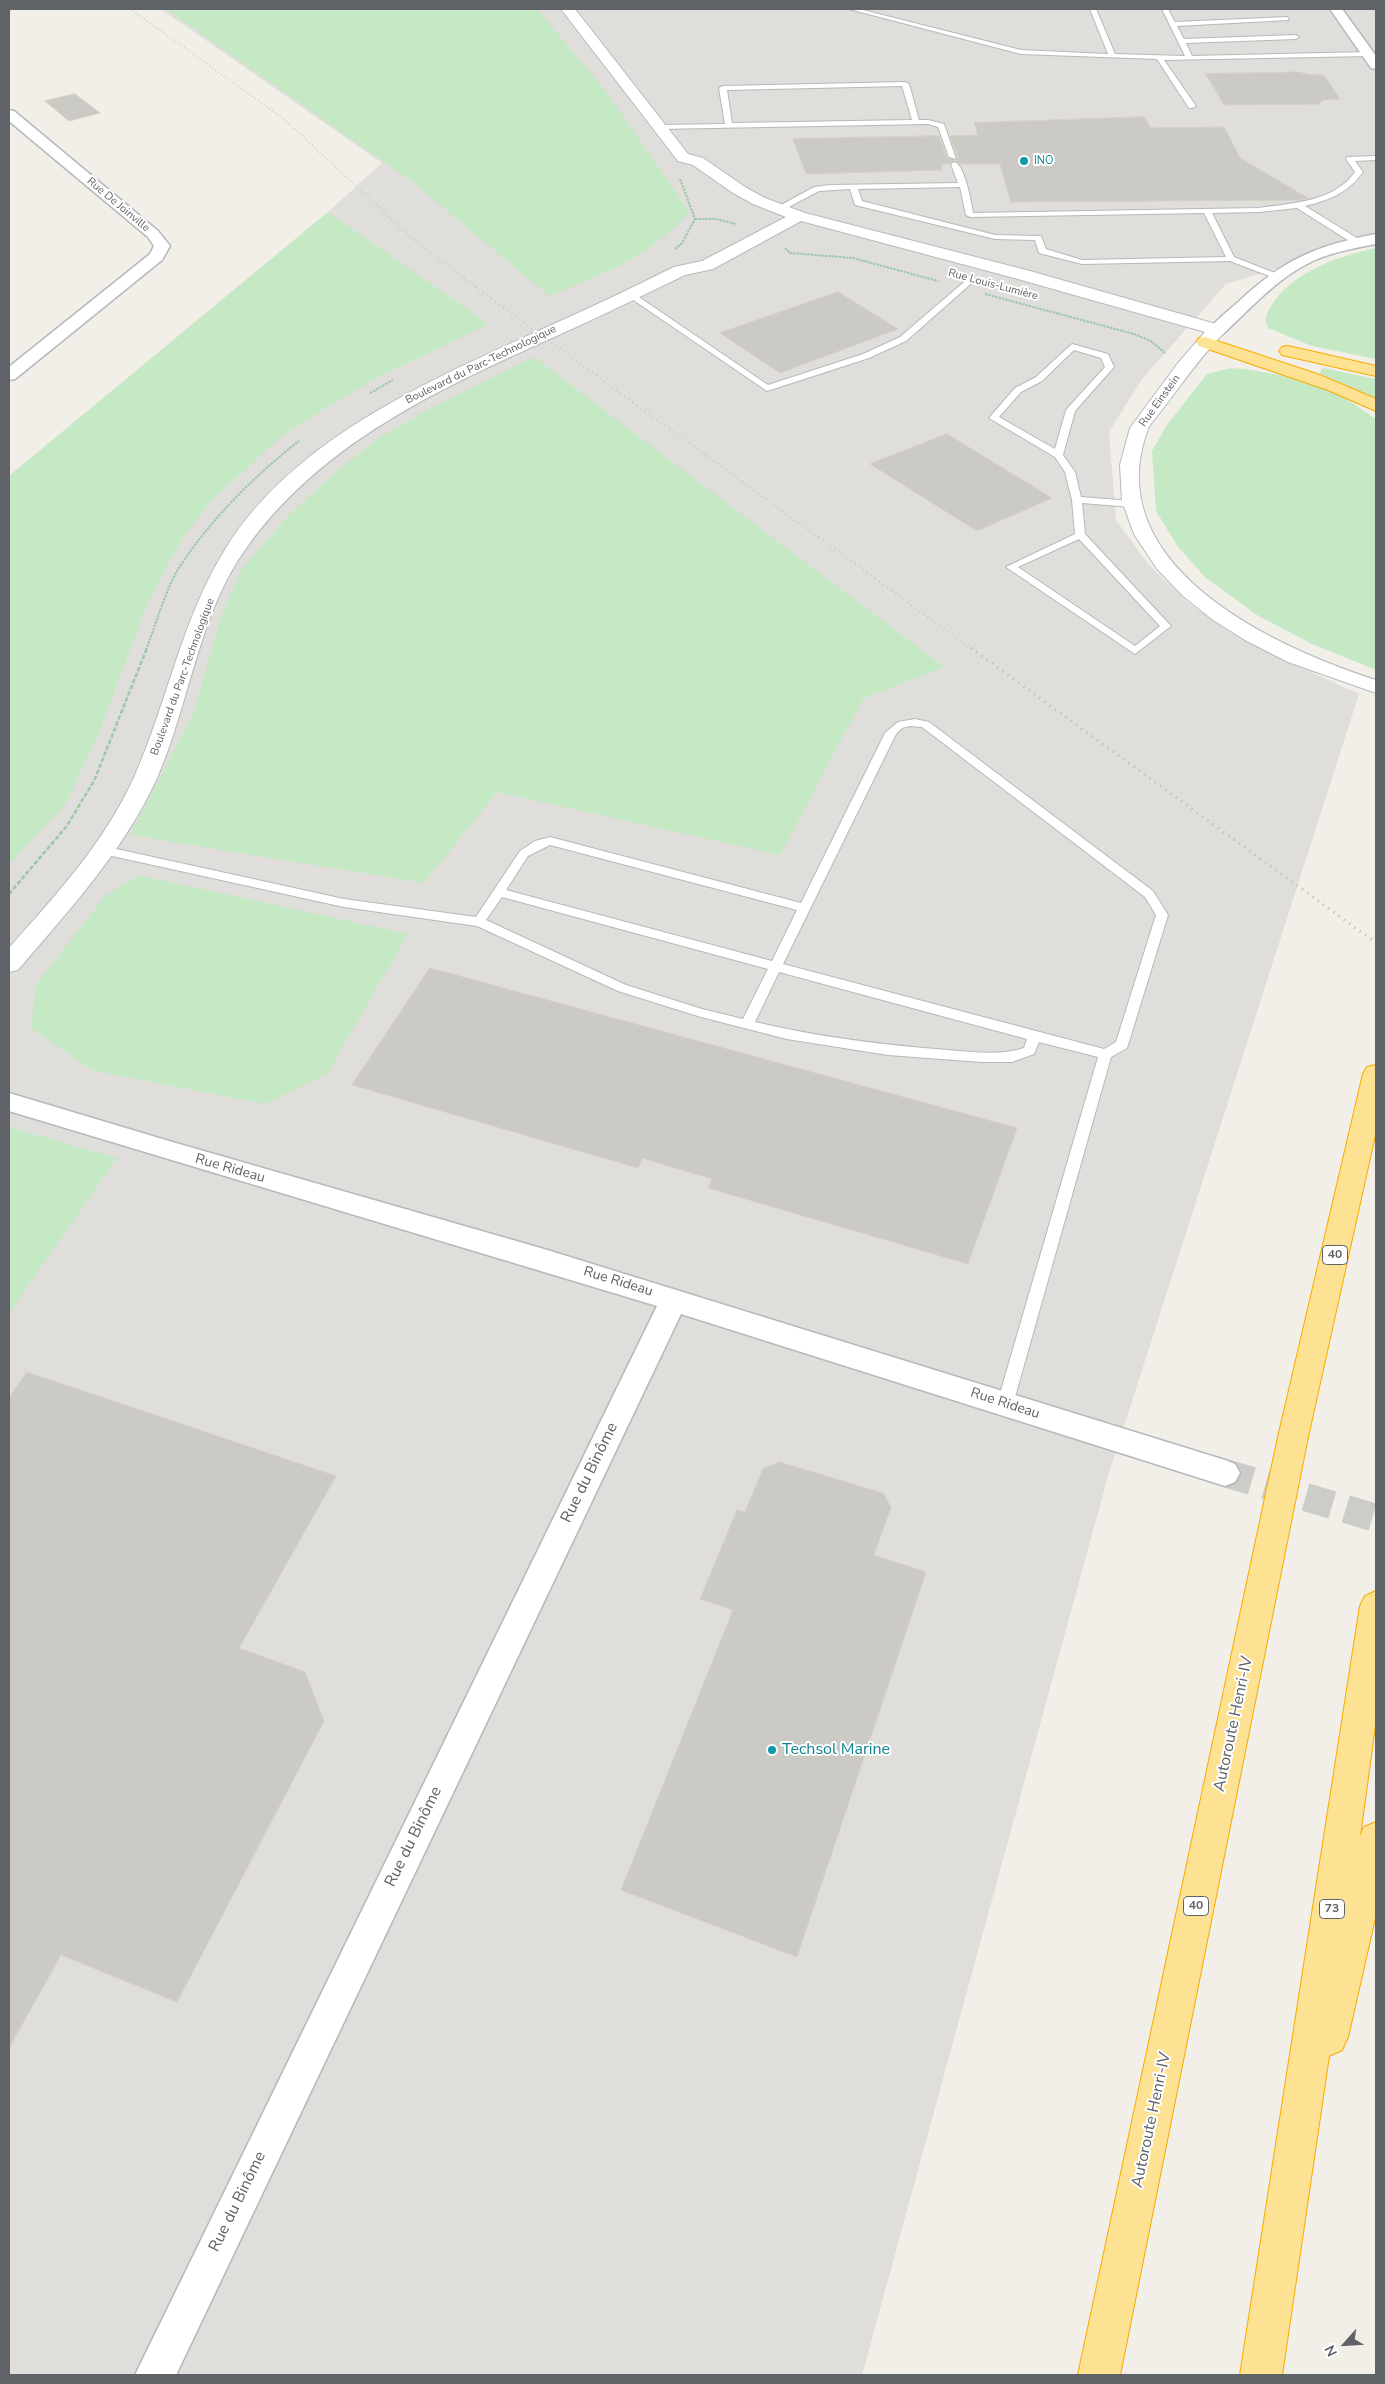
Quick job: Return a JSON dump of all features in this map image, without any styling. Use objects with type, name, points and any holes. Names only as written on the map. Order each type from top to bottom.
[{"type":"highway","points":[[1211,336],[1243,338]]},
{"type":"highway","points":[[1211,336],[1235,355],[1316,378],[1357,395],[1376,406]]},
{"type":"highway","points":[[1270,346],[1376,371]]},
{"type":"highway","name":"Autoroute Henri-IV","points":[[1099,2375],[1293,1437],[1376,1074]]},
{"type":"highway","name":"73","points":[[1287,2212],[1376,1606]]},
{"type":"highway","points":[[1261,2375],[1287,2212],[1376,1839]]},
{"type":"street","points":[[568,9],[683,158],[698,161],[739,190],[778,209],[798,224]]},
{"type":"street","points":[[1336,9],[1373,59]]},
{"type":"street","name":"Rue De Joinville","points":[[9,114],[153,234],[162,246],[156,257],[9,375]]},
{"type":"street","points":[[683,158],[679,166],[690,176]]},
{"type":"street","name":"Boulevard du Parc-Technologique","points":[[680,271],[691,259],[778,209]]},
{"type":"street","points":[[752,223],[780,228]]},
{"type":"street","name":"Rue Louis-Lumière","points":[[780,228],[798,224],[1024,275],[1211,336]]},
{"type":"street","name":"Boulevard du Parc-Technologique","points":[[9,964],[103,850],[146,778],[209,600],[236,548],[266,508],[294,481],[347,438],[390,410],[441,382],[680,271],[707,265],[780,228]]},
{"type":"street","name":"Rue Einstein","points":[[1376,239],[1357,242],[1316,254],[1298,262],[1263,287],[1211,336],[1140,427],[1131,459],[1128,483],[1132,504],[1145,538],[1168,569],[1222,617],[1283,652],[1376,687]]},
{"type":"street","name":"Rue Louis-Lumière","points":[[953,274],[990,284]]},
{"type":"street","points":[[1074,306],[1211,336]]},
{"type":"street","name":"Rue Rideau","points":[[9,1102],[674,1300],[1225,1474]]},
{"type":"street","name":"Rue du Binôme","points":[[155,2375],[674,1300]]},
{"type":"lane","points":[[852,9],[1021,52],[1190,58],[1373,59]]},
{"type":"lane","points":[[1093,9],[1112,56]]},
{"type":"lane","points":[[1165,9],[1190,58]]},
{"type":"lane","points":[[1173,24],[1287,20]]},
{"type":"lane","points":[[1181,41],[1296,37]]},
{"type":"lane","points":[[1159,57],[1192,106]]},
{"type":"lane","points":[[729,126],[723,88],[905,84],[916,122]]},
{"type":"lane","points":[[658,127],[936,123],[941,126],[963,185],[970,215],[962,230]]},
{"type":"lane","points":[[970,215],[1259,210],[1298,205],[1338,192],[1352,183],[1358,172],[1350,159],[1376,158]]},
{"type":"lane","points":[[778,209],[817,189],[853,186],[963,185]]},
{"type":"lane","points":[[853,186],[858,203],[996,237],[1038,238],[1042,251],[1082,262],[1231,259],[1277,277]]},
{"type":"lane","points":[[1298,205],[1357,242]]},
{"type":"lane","points":[[1206,211],[1231,259]]},
{"type":"lane","points":[[630,295],[766,388],[866,356],[903,339],[971,279]]},
{"type":"lane","points":[[1058,455],[1071,410],[1110,367],[1105,356],[1072,347],[1039,379],[1018,390],[1010,402],[994,418],[1058,455],[1070,472],[1076,500],[1080,535],[1166,626],[1135,651],[1011,567],[1080,535]]},
{"type":"lane","points":[[1076,500],[1132,504]]},
{"type":"lane","points":[[498,892],[775,966],[1034,1036],[1105,1054],[1122,1045],[1162,914],[1149,894],[925,724],[906,722],[896,726],[891,733],[775,966],[747,1024]]},
{"type":"lane","points":[[479,922],[525,850],[534,845],[550,841],[805,908]]},
{"type":"lane","points":[[103,850],[344,903],[479,922],[622,988],[701,1013],[787,1034],[888,1050],[982,1057],[1012,1057],[1029,1051],[1034,1036]]},
{"type":"lane","points":[[1005,1404],[1105,1054]]},
{"type":"path","points":[[671,252],[682,243],[695,219]]},
{"type":"path","points":[[369,394],[401,376]]},
{"type":"path","points":[[9,894],[66,827],[94,781],[178,569],[207,531],[238,496],[278,456],[300,440]]},
{"type":"shaded area","points":[[161,9],[1376,9],[1376,239],[1349,244],[1226,284],[1142,379],[1109,432],[1116,520],[1148,564],[1188,603],[1252,645],[1359,694],[1108,1476],[862,2375],[9,2375],[9,476],[328,212],[382,163]]},
{"type":"green space","points":[[166,9],[537,9],[604,89],[685,205],[688,213],[657,243],[641,254],[624,264],[549,296],[414,183]]},
{"type":"green space","points":[[328,212],[489,324],[375,379],[283,435],[213,499],[184,536],[148,602],[98,735],[67,802],[9,864],[9,476]]},
{"type":"green space","points":[[1376,248],[1376,359],[1312,346],[1268,328],[1265,319],[1273,304],[1283,291],[1296,280],[1311,270],[1327,263]]},
{"type":"green space","points":[[534,357],[944,667],[863,699],[780,855],[497,792],[424,883],[130,835],[194,712],[222,613],[243,567],[289,515],[331,476],[380,437],[435,406]]},
{"type":"green space","points":[[1231,368],[1258,371],[1312,384],[1342,396],[1376,419],[1376,670],[1312,644],[1257,615],[1206,578],[1178,547],[1156,511],[1152,451],[1167,425],[1207,374]]},
{"type":"green space","points":[[1323,368],[1376,379],[1376,398],[1319,373]]},
{"type":"green space","points":[[138,875],[408,934],[327,1074],[264,1104],[91,1070],[31,1028],[36,985],[104,897]]},
{"type":"green space","points":[[9,1127],[117,1158],[9,1313]]},
{"type":"building","points":[[1299,72],[1310,75],[1324,75],[1340,99],[1323,100],[1319,104],[1224,105],[1206,74]]},
{"type":"building","points":[[75,94],[100,113],[69,121],[45,101]]},
{"type":"building","name":"INO","points":[[1144,117],[1151,128],[1224,127],[1240,158],[1308,198],[1300,200],[1011,202],[1000,164],[960,164],[956,161],[958,158],[950,136],[978,135],[974,123]]},
{"type":"building","points":[[939,136],[947,158],[954,160],[949,164],[941,164],[942,170],[806,174],[793,139]]},
{"type":"building","points":[[838,292],[898,329],[780,373],[720,333]]},
{"type":"building","points":[[947,434],[1052,498],[977,531],[870,464]]},
{"type":"building","points":[[430,968],[1017,1128],[968,1264],[708,1188],[712,1179],[642,1158],[638,1168],[352,1085]]},
{"type":"building","points":[[27,1372],[336,1476],[239,1648],[305,1672],[324,1721],[177,2002],[61,1955],[9,2048],[9,1398]]},
{"type":"building","name":"Techsol Marine","points":[[779,1462],[883,1493],[891,1507],[874,1555],[926,1572],[797,1957],[621,1890],[733,1610],[700,1599],[737,1510],[745,1512],[763,1469]]},
{"type":"tunnel","points":[[1225,1473],[1376,1518]]},
{"type":"railway","points":[[130,9],[284,119],[414,240],[477,288]]},
{"type":"railway","points":[[475,287],[973,650]]},
{"type":"railway","points":[[971,648],[1376,943]]},
{"type":"place","name":"INO","points":[[1024,161]]},
{"type":"place","name":"Techsol Marine","points":[[772,1750]]}]
